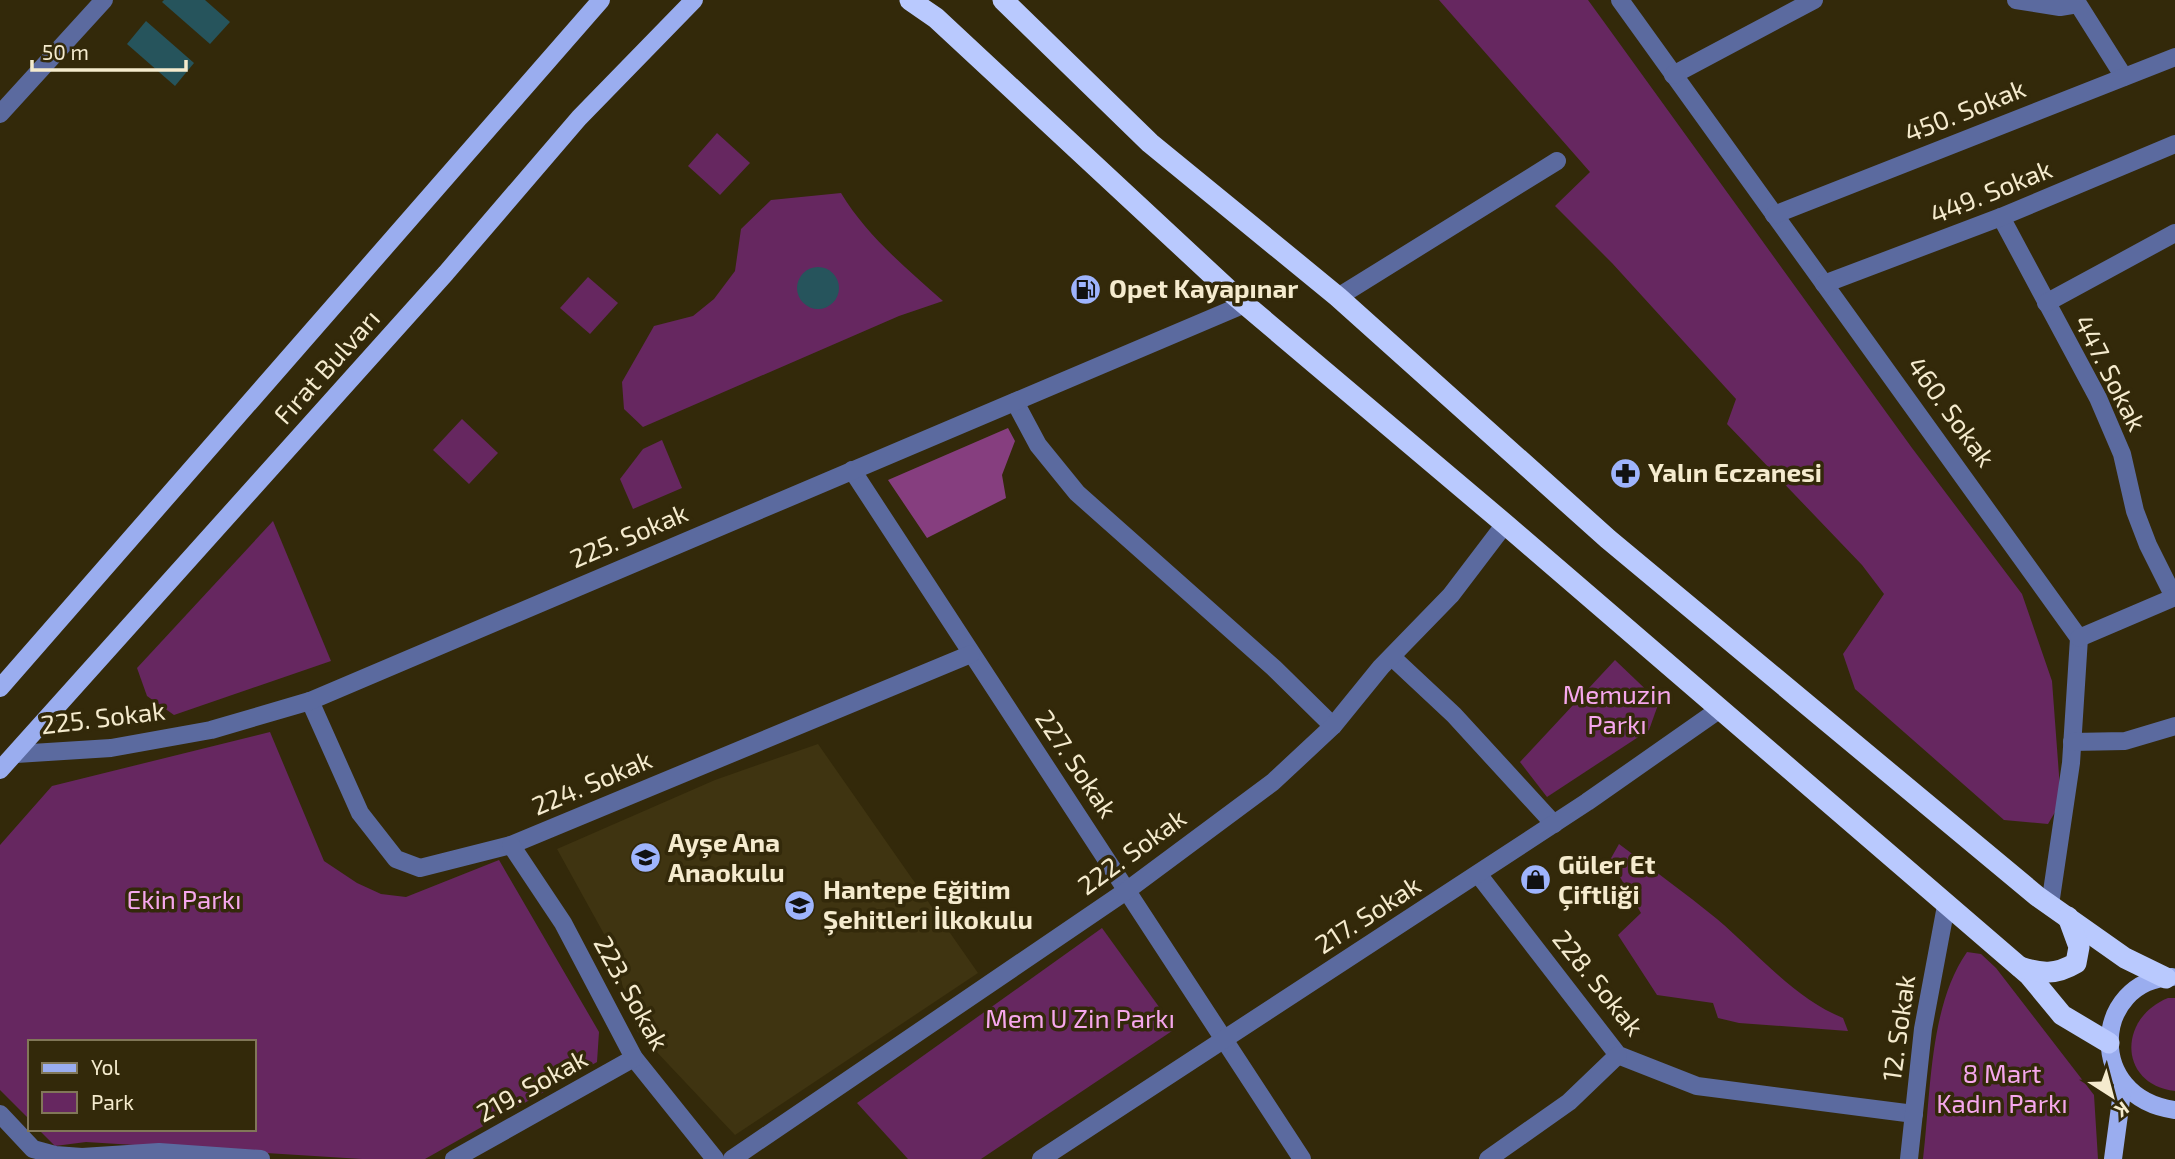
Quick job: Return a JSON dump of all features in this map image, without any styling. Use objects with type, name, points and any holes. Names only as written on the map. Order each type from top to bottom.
[{"type":"highway","points":[[910,0],[936,18],[1140,210],[1245,304],[2018,966],[2062,1016],[2109,1042]]},
{"type":"highway","points":[[1003,0],[1150,143],[1338,297],[1608,539],[2050,905],[2125,958],[2171,977]]},
{"type":"highway","points":[[2018,966],[2036,973],[2052,973],[2076,963],[2079,947],[2068,917]]},
{"type":"main road","name":"Fırat Bulvarı","points":[[0,688],[601,0]]},
{"type":"main road","name":"Fırat Bulvarı","points":[[0,770],[446,273],[579,118],[694,0]]},
{"type":"main road","points":[[2171,977],[2148,983],[2120,1007],[2112,1024],[2109,1042],[2110,1058],[2123,1085],[2138,1099],[2157,1108],[2175,1110]]},
{"type":"main road","points":[[2113,1159],[2123,1085]]},
{"type":"street","points":[[0,114],[104,0]]},
{"type":"street","name":"460. Sokak","points":[[1620,0],[2079,638]]},
{"type":"street","points":[[1673,75],[1814,0]]},
{"type":"street","points":[[2016,0],[2060,8],[2078,4],[2124,77]]},
{"type":"street","name":"450. Sokak","points":[[1774,215],[2175,57]]},
{"type":"street","name":"449. Sokak","points":[[1825,284],[2001,217],[2175,144]]},
{"type":"street","points":[[1338,297],[1556,161]]},
{"type":"street","name":"447. Sokak","points":[[2001,217],[2098,398],[2122,454],[2135,511],[2148,545],[2175,597]]},
{"type":"street","points":[[2046,303],[2173,240]]},
{"type":"street","name":"225. Sokak","points":[[16,754],[111,748],[211,730],[310,701],[1245,304]]},
{"type":"street","points":[[1015,402],[1038,445],[1077,493],[1274,668],[1334,726]]},
{"type":"street","name":"227. Sokak","points":[[852,470],[971,654],[1129,889],[1302,1159]]},
{"type":"street","name":"222. Sokak","points":[[732,1159],[1129,889],[1273,782],[1334,726],[1392,657],[1451,595],[1505,524]]},
{"type":"street","points":[[2050,905],[2072,742],[2079,638],[2175,597]]},
{"type":"street","name":"224. Sokak","points":[[310,701],[360,813],[396,859],[420,868],[511,845],[971,654]]},
{"type":"street","points":[[1392,657],[1454,715],[1554,824]]},
{"type":"street","name":"217. Sokak","points":[[1041,1159],[1554,824],[1720,709]]},
{"type":"street","points":[[2072,742],[2124,741],[2175,726]]},
{"type":"street","name":"223. Sokak","points":[[511,845],[563,923],[634,1058],[715,1159]]},
{"type":"street","name":"228. Sokak","points":[[1478,874],[1618,1055],[1697,1086],[1914,1114]]},
{"type":"street","name":"12. Sokak","points":[[1909,1159],[1923,1029],[1946,906]]},
{"type":"street","points":[[1488,1159],[1569,1102],[1618,1055]]},
{"type":"street","name":"219. Sokak","points":[[454,1159],[634,1058]]},
{"type":"street","points":[[0,1114],[33,1149],[55,1154],[82,1157],[159,1152],[261,1159]]},
{"type":"shaded area","points":[[1008,428],[1015,441],[1002,475],[1006,498],[927,538],[888,480]]},
{"type":"shaded area","name":"Hantepe Eğitim Şehitleri İlkokulu","points":[[818,744],[978,973],[735,1135],[637,1031],[609,943],[557,849],[715,780]]},
{"type":"green space","points":[[1439,0],[1588,0],[1912,448],[2022,594],[2052,681],[2061,802],[2048,824],[2004,820],[1855,689],[1843,654],[1884,594],[1862,565],[1727,424],[1736,399],[1612,263],[1555,206],[1590,172]]},
{"type":"green space","points":[[717,133],[750,163],[720,195],[688,166]]},
{"type":"green space","points":[[841,193],[875,237],[943,301],[899,316],[643,427],[624,409],[622,382],[654,326],[693,316],[714,299],[735,271],[741,229],[771,200]]},
{"type":"green space","points":[[588,277],[618,303],[590,334],[560,308]]},
{"type":"green space","points":[[462,419],[498,453],[469,484],[433,450]]},
{"type":"green space","points":[[662,440],[682,488],[633,509],[620,479],[643,449]]},
{"type":"green space","points":[[273,521],[331,661],[174,715],[147,696],[137,668]]},
{"type":"green space","name":"Memuzin Parkı","points":[[1615,660],[1659,702],[1649,730],[1547,797],[1520,762]]},
{"type":"green space","name":"Ekin Parkı","points":[[270,732],[324,861],[357,883],[381,894],[406,897],[499,860],[599,1032],[597,1062],[425,1159],[362,1159],[86,1142],[55,1146],[40,1131],[256,1131],[256,1040],[28,1040],[28,1118],[0,1090],[0,845],[52,786]]},
{"type":"green space","points":[[1619,844],[1717,919],[1792,987],[1843,1018],[1848,1031],[1739,1023],[1718,1018],[1713,1003],[1657,995],[1618,935],[1641,913],[1610,860]]},
{"type":"green space","name":"Mem U Zin Parkı","points":[[1102,928],[1175,1029],[981,1159],[908,1159],[857,1103]]},
{"type":"green space","name":"8 Mart Kadın Parkı","points":[[1967,952],[1981,954],[1996,968],[2094,1095],[2098,1159],[1923,1159],[1938,1024],[1945,998]]},
{"type":"green space","points":[[2168,998],[2175,998],[2175,1091],[2156,1086],[2143,1076],[2135,1064],[2131,1049],[2133,1034],[2140,1020],[2152,1007]]},
{"type":"water","points":[[205,0],[230,22],[210,44],[162,2]]},
{"type":"water","points":[[146,21],[194,63],[175,86],[127,44]]},
{"type":"water","points":[[818,267],[833,273],[839,288],[833,303],[818,309],[803,303],[797,288],[803,273]]},
{"type":"place","name":"Opet Kayapınar","points":[[1086,289]]},
{"type":"place","name":"Yalın Eczanesi","points":[[1625,473]]},
{"type":"place","name":"Ayşe Ana Anaokulu","points":[[645,858]]},
{"type":"place","name":"Güler Et Çiftliği","points":[[1535,880]]},
{"type":"place","name":"Hantepe Eğitim Şehitleri İlkokulu","points":[[800,905]]}]
